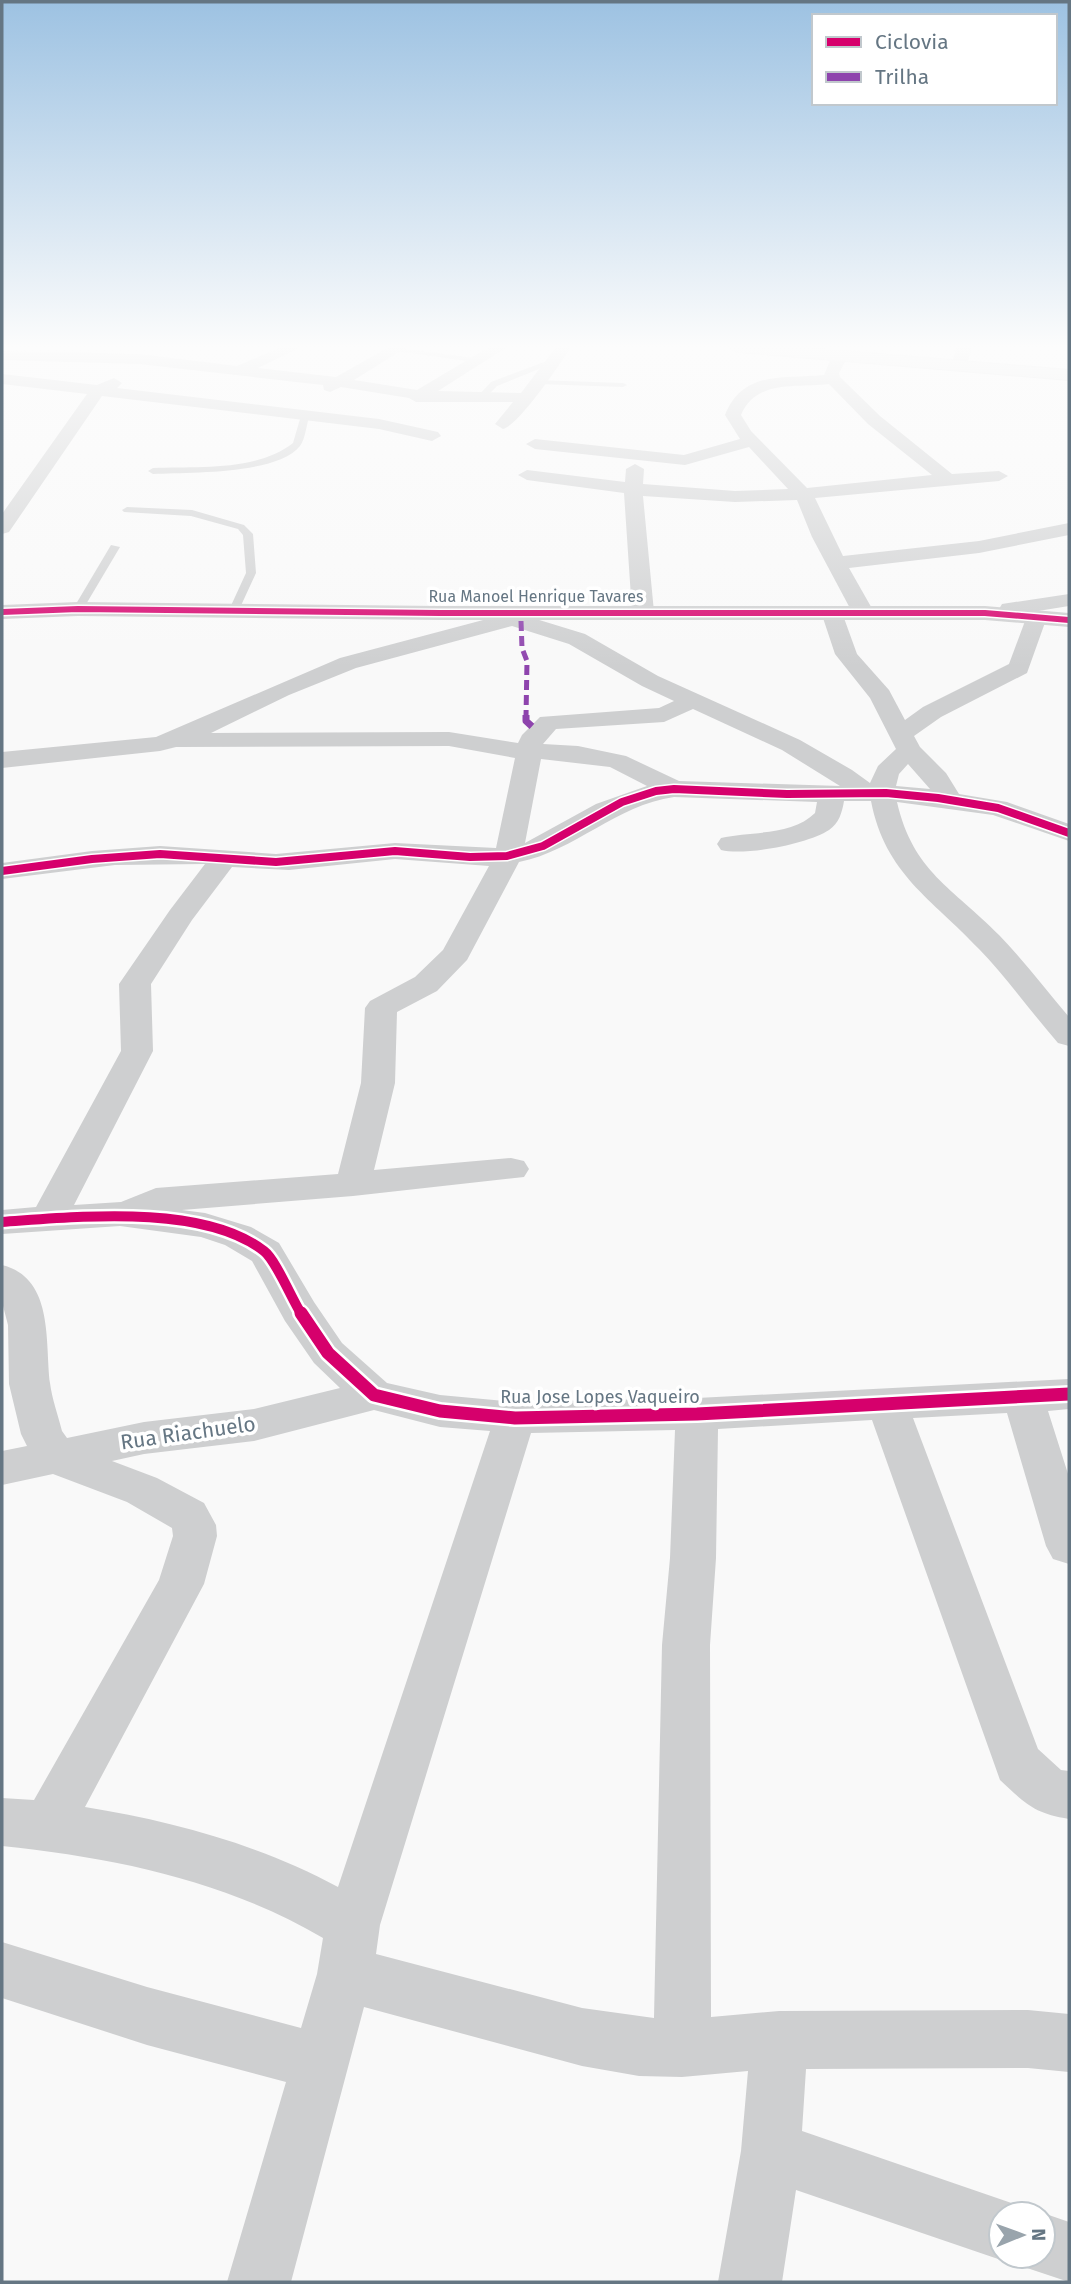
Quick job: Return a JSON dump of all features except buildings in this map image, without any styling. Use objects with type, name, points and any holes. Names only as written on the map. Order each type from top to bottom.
[{"type":"street","points":[[2,528],[54,454]]},
{"type":"street","points":[[623,454],[690,460],[711,454]]},
{"type":"street","points":[[764,454],[801,493],[863,612]]},
{"type":"street","points":[[916,454],[946,478]]},
{"type":"street","points":[[636,455],[633,490],[643,611]]},
{"type":"street","points":[[527,475],[672,495],[764,496],[999,475]]},
{"type":"street","points":[[2,495],[25,495]]},
{"type":"street","points":[[837,563],[979,547],[1061,530]]},
{"type":"street","points":[[985,613],[1069,600]]},
{"type":"street","name":"Rua Manoel Henrique Tavares","points":[[2,612],[78,609],[513,615],[643,611],[863,612],[985,613],[1069,620]]},
{"type":"street","points":[[832,612],[846,654],[853,666],[881,695],[905,742],[937,778],[949,800]]},
{"type":"street","points":[[2,760],[146,747],[173,740],[348,663],[513,615],[577,639],[691,701],[733,717],[792,745],[873,793],[902,856],[934,895],[988,941],[1069,1036]]},
{"type":"street","points":[[873,793],[905,742],[932,712],[1020,668],[1037,617]]},
{"type":"street","points":[[353,1184],[378,1083],[381,1008],[426,984],[456,954],[508,856],[520,807],[531,740],[537,731],[549,722],[664,715],[691,701]]},
{"type":"street","points":[[173,740],[449,739],[617,761],[674,789]]},
{"type":"street","points":[[2,871],[110,856],[180,854],[288,862],[395,851],[468,858],[508,856],[543,846],[621,802],[657,790],[674,789],[787,794],[873,793],[949,800],[998,808],[1069,833]]},
{"type":"street","points":[[731,844],[778,837],[818,825],[828,816],[832,793]]},
{"type":"street","points":[[50,1218],[137,1051],[135,984],[180,916],[224,858]]},
{"type":"street","points":[[120,1214],[156,1200],[511,1169]]},
{"type":"street","name":"Rua Jose Lopes Vaqueiro","points":[[2,1222],[120,1214],[205,1225],[238,1236],[266,1252],[299,1311],[328,1353],[374,1395],[440,1411],[515,1418],[697,1414],[1069,1394]]},
{"type":"street","points":[[2,1278],[22,1302],[28,1325],[30,1384],[42,1434],[57,1458],[142,1490],[175,1507],[194,1525],[195,1536],[181,1584],[25,1824],[201,1858],[292,1892],[349,1949],[582,2037],[639,2047],[682,2048],[779,2040],[1028,2039],[1069,2043]]},
{"type":"street","name":"Rua Riachuelo","points":[[2,1468],[144,1438],[254,1425],[374,1395]]},
{"type":"street","points":[[1023,1398],[1069,1546]]},
{"type":"street","points":[[887,1405],[1018,1764],[1049,1792],[1069,1795]]},
{"type":"street","points":[[682,2048],[686,1645],[693,1558],[697,1414]]},
{"type":"street","points":[[259,2282],[349,1949],[515,1418]]},
{"type":"street","points":[[2,1970],[147,2016],[320,2062]]},
{"type":"street","points":[[750,2282],[771,2151],[779,2040]]},
{"type":"street","points":[[771,2151],[987,2225]]},
{"type":"lane","points":[[153,471],[223,467],[287,454]]},
{"type":"lane","points":[[127,510],[192,513],[241,527],[248,534],[251,573],[234,610]]},
{"type":"lane","points":[[78,609],[115,547]]},
{"type":"marked path","points":[[521,621],[522,648],[527,661],[526,721],[537,731]]},
{"type":"cycle path","points":[[2,612],[78,609],[440,613],[985,613],[1069,620]]},
{"type":"cycle path","points":[[2,871],[92,859],[160,854],[276,862],[395,851],[470,857],[507,856],[543,846],[622,802],[656,791],[674,789],[787,794],[886,793],[938,798],[998,808],[1069,833]]},
{"type":"cycle path","points":[[2,1222],[120,1214],[205,1225],[238,1236],[266,1252],[299,1311],[328,1353],[374,1395],[440,1411],[515,1418],[697,1414],[1069,1394]]}]
